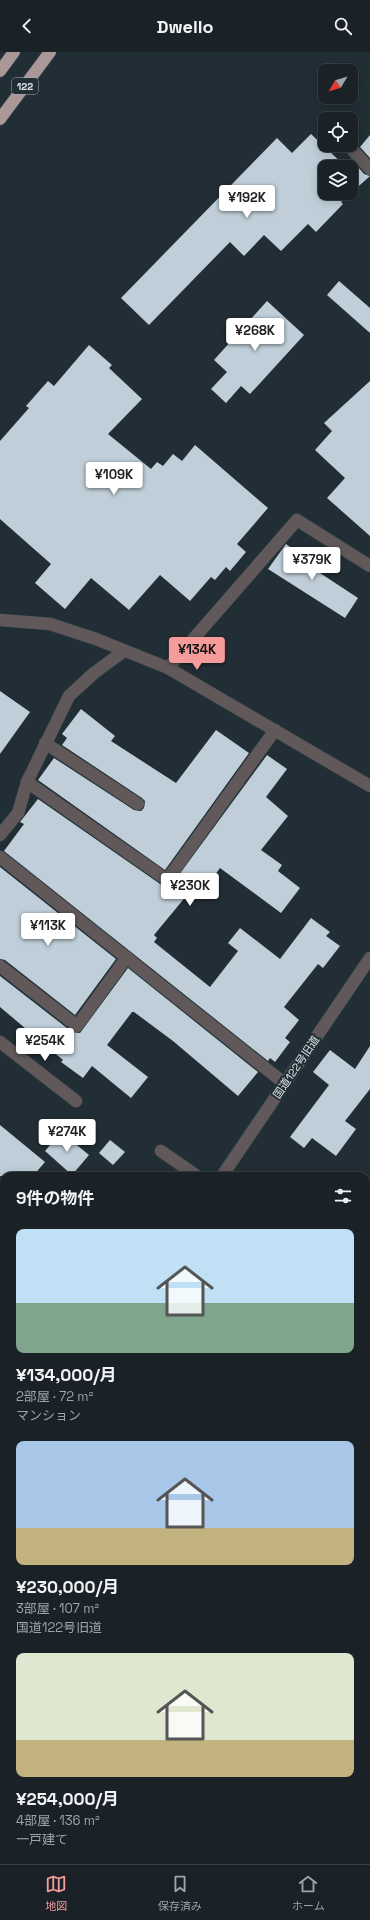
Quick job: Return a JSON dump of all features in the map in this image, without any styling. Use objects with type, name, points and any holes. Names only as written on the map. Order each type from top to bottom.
[{"type":"highway","name":"122","points":[[0,71],[14,52]]},
{"type":"highway","name":"122","points":[[0,119],[50,52]]},
{"type":"street","points":[[354,152],[370,169]]},
{"type":"street","points":[[168,668],[297,520],[370,566]]},
{"type":"street","points":[[0,620],[50,624],[96,639],[124,652],[168,668],[370,786]]},
{"type":"street","points":[[0,835],[18,813],[27,782],[69,696],[94,673],[124,652]]},
{"type":"street","points":[[27,782],[167,880],[275,730]]},
{"type":"street","points":[[45,744],[138,804]]},
{"type":"street","points":[[0,857],[284,1083]]},
{"type":"street","points":[[0,966],[77,1026],[127,957]]},
{"type":"street","name":"国道122号旧道","points":[[225,1172],[370,958]]},
{"type":"street","points":[[0,1042],[76,1101]]},
{"type":"street","points":[[162,1151],[191,1172]]},
{"type":"building","points":[[311,134],[318,141],[318,152],[330,152],[339,160],[318,160],[318,200],[343,200],[341,202],[343,204],[316,232],[308,224],[281,251],[264,235],[244,256],[230,242],[149,325],[121,298],[277,138],[292,153]]},
{"type":"building","points":[[370,135],[370,158],[360,147]]},
{"type":"building","points":[[358,167],[364,174],[370,176],[358,187]]},
{"type":"building","points":[[339,281],[370,308],[370,333],[327,295]]},
{"type":"building","points":[[267,301],[304,335],[250,394],[241,386],[226,403],[211,389],[227,372],[214,360]]},
{"type":"building","points":[[89,345],[112,365],[109,368],[142,399],[108,434],[151,469],[157,462],[163,466],[173,454],[182,461],[195,445],[268,508],[237,544],[246,552],[230,571],[226,567],[215,580],[211,577],[190,601],[160,575],[129,610],[91,578],[65,609],[35,583],[51,564],[0,519],[0,441],[29,408],[26,406],[48,381],[54,386]]},
{"type":"building","points":[[370,381],[370,536],[327,498],[345,478],[315,450],[332,431],[324,423]]},
{"type":"building","points":[[286,544],[319,568],[317,571],[358,598],[345,618],[268,569]]},
{"type":"building","points":[[0,691],[30,712],[0,754]]},
{"type":"building","points":[[81,709],[115,736],[111,741],[176,783],[216,730],[249,753],[165,870],[38,780],[54,758],[134,810],[141,811],[144,808],[145,801],[142,798],[62,745],[67,738],[62,734]]},
{"type":"building","points":[[267,755],[287,769],[266,797],[288,816],[261,850],[282,865],[278,871],[300,888],[281,913],[220,868],[200,895],[192,889],[154,935],[157,938],[154,942],[210,987],[238,951],[228,943],[240,928],[280,959],[311,918],[330,932],[326,936],[340,946],[323,968],[318,964],[284,1007],[299,1020],[285,1038],[290,1042],[275,1062],[270,1058],[268,1061],[4,851],[24,824],[20,822],[38,799],[163,886],[170,887]]},
{"type":"building","points":[[0,867],[116,959],[75,1015],[5,960],[0,959]]},
{"type":"building","points":[[128,968],[258,1072],[238,1096],[173,1041],[134,1012],[132,1012],[107,1045],[148,1077],[131,1098],[92,1066],[83,1078],[61,1062],[63,1060],[0,1007],[0,976],[72,1032],[80,1033]]},
{"type":"building","points":[[370,1046],[370,1089],[345,1121],[356,1129],[336,1156],[312,1138],[304,1148],[290,1137],[329,1085],[313,1072],[330,1050],[355,1069]]},
{"type":"building","points":[[0,1125],[45,1162],[36,1172],[0,1172]]},
{"type":"building","points":[[61,1132],[89,1155],[75,1172],[69,1172],[45,1151]]},
{"type":"building","points":[[110,1140],[125,1152],[113,1165],[99,1153]]}]
